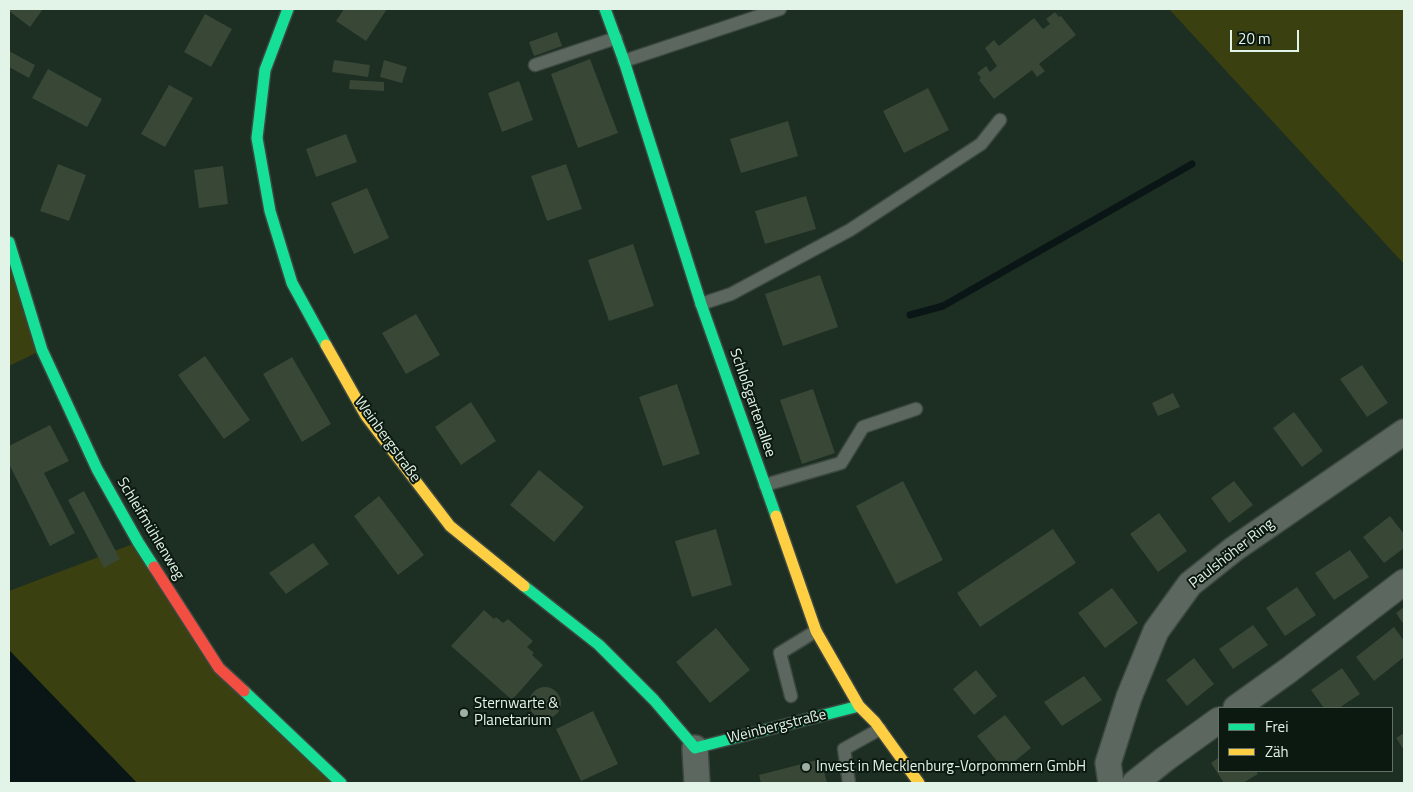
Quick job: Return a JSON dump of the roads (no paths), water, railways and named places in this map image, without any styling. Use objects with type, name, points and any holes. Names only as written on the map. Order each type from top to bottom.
[{"type":"street","name":"Weinbergstraße","points":[[288,9],[265,70],[257,138],[270,211],[292,283],[366,416],[450,526],[599,645],[654,700],[694,748],[859,706]]},
{"type":"street","name":"Schloßgartenallee","points":[[605,9],[624,61],[701,304],[816,631],[859,706],[880,729],[919,783]]},
{"type":"street","name":"Schleifmühlenweg","points":[[9,242],[42,350],[97,469],[138,542],[219,668],[341,783]]},
{"type":"street","name":"Paulshöher Ring","points":[[1111,783],[1108,763],[1129,697],[1156,630],[1190,584],[1234,549],[1404,432]]},
{"type":"street","points":[[1237,707],[1290,670],[1404,582]]},
{"type":"street","points":[[1136,783],[1164,759],[1218,721]]},
{"type":"street","points":[[694,748],[697,783]]},
{"type":"lane","points":[[624,61],[780,9]]},
{"type":"lane","points":[[535,66],[616,38]]},
{"type":"lane","points":[[701,304],[731,294],[850,230],[981,144],[1000,120]]},
{"type":"lane","points":[[765,485],[840,463],[863,427],[916,409]]},
{"type":"lane","points":[[791,696],[780,653],[816,631]]},
{"type":"lane","points":[[849,783],[844,749],[880,729]]},
{"type":"waterway","points":[[910,315],[943,306],[1192,164]]},
{"type":"place","name":"Sternwarte & Planetarium","points":[[464,713]]},
{"type":"place","name":"Invest in Mecklenburg-Vorpommern GmbH","points":[[806,767]]}]
